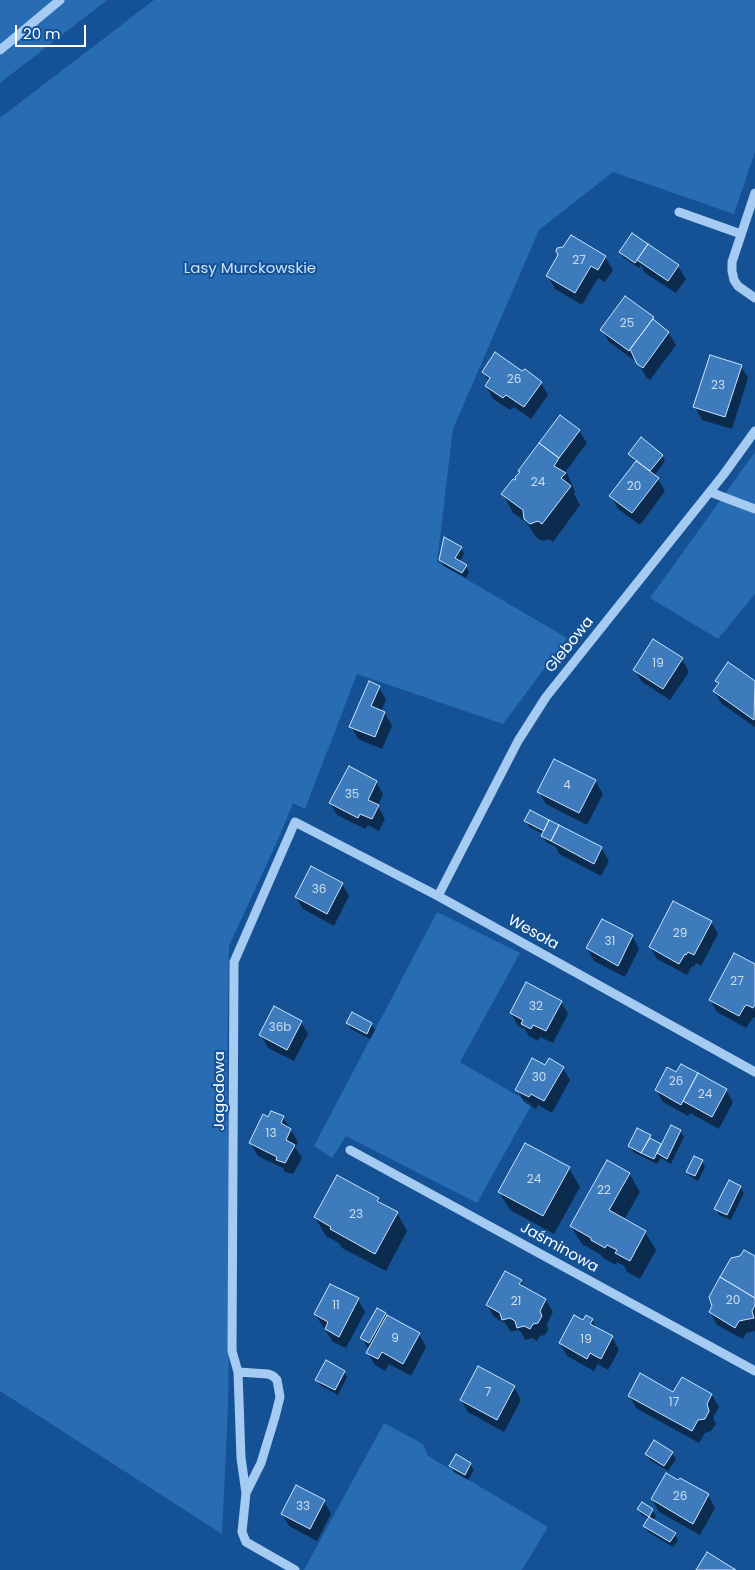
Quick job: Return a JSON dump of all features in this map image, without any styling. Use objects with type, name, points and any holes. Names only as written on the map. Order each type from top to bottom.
[{"type":"street","points":[[0,50],[60,0]]},
{"type":"street","points":[[755,193],[732,262],[734,280],[743,290],[755,298]]},
{"type":"street","points":[[679,212],[741,234]]},
{"type":"street","name":"Glebowa","points":[[438,896],[518,741],[546,697],[710,492],[755,431]]},
{"type":"street","points":[[710,492],[755,509]]},
{"type":"street","name":"Wesoła","points":[[295,822],[438,896],[755,1072]]},
{"type":"street","name":"Jagodowa","points":[[295,822],[234,962],[232,1350],[238,1372],[241,1458],[246,1494],[241,1527],[242,1532],[246,1542],[295,1570]]},
{"type":"street","name":"Jaśminowa","points":[[350,1150],[755,1370]]},
{"type":"street","name":"Jagodowa","points":[[238,1372],[273,1376],[277,1380],[280,1396],[261,1463],[246,1494]]},
{"type":"green space","points":[[0,0],[107,0],[0,83]]},
{"type":"green space","name":"Lasy Murckowskie","points":[[154,0],[755,0],[755,152],[734,214],[613,172],[539,230],[453,429],[437,562],[567,638],[503,724],[357,674],[305,809],[293,803],[229,946],[227,1070],[230,1282],[228,1407],[222,1534],[0,1391],[0,118]]},
{"type":"green space","points":[[755,452],[755,594],[718,639],[650,598]]},
{"type":"green space","points":[[437,912],[520,953],[460,1062],[532,1104],[477,1203],[346,1136],[332,1158],[314,1146]]},
{"type":"green space","points":[[384,1423],[423,1444],[428,1456],[548,1527],[522,1570],[304,1570]]},
{"type":"building","points":[[632,233],[648,244],[635,263],[619,252]]},
{"type":"building","points":[[571,235],[606,256],[598,270],[591,266],[575,293],[546,276],[558,255],[557,248],[563,247]]},
{"type":"building","points":[[648,244],[679,265],[668,281],[637,260]]},
{"type":"building","points":[[625,296],[654,317],[629,351],[600,330]]},
{"type":"building","points":[[653,319],[669,332],[643,368],[637,364],[630,349]]},
{"type":"building","points":[[495,352],[522,371],[525,369],[542,382],[524,407],[506,395],[503,398],[485,386],[490,378],[482,372]]},
{"type":"building","points":[[710,355],[742,365],[725,417],[693,407]]},
{"type":"building","points":[[560,415],[580,430],[559,458],[539,443]]},
{"type":"building","points":[[641,437],[663,455],[650,471],[628,454]]},
{"type":"building","points":[[539,443],[559,458],[554,466],[566,473],[561,478],[571,486],[542,524],[538,521],[530,524],[524,519],[523,510],[501,494],[513,479],[516,479],[515,477],[520,472],[518,471]]},
{"type":"building","points":[[636,461],[659,478],[632,513],[609,496]]},
{"type":"building","points":[[444,537],[462,547],[455,558],[467,565],[462,573],[439,560]]},
{"type":"building","points":[[653,639],[683,658],[663,689],[633,670]]},
{"type":"building","points":[[728,662],[755,681],[754,720],[713,691],[719,683],[715,681]]},
{"type":"building","points":[[369,681],[380,686],[371,706],[385,712],[375,737],[349,727]]},
{"type":"building","points":[[554,759],[596,780],[579,813],[537,792]]},
{"type":"building","points":[[349,766],[377,781],[368,800],[379,805],[372,819],[360,814],[358,818],[329,803]]},
{"type":"building","points":[[530,810],[549,820],[544,831],[524,821]]},
{"type":"building","points":[[549,820],[559,825],[551,841],[541,836]]},
{"type":"building","points":[[559,825],[602,847],[594,864],[551,841]]},
{"type":"building","points":[[311,866],[343,883],[327,914],[295,897]]},
{"type":"building","points":[[673,901],[712,921],[694,955],[688,952],[679,964],[649,947]]},
{"type":"building","points":[[602,919],[633,935],[618,966],[586,948]]},
{"type":"building","points":[[734,953],[755,964],[755,1005],[753,1008],[745,1006],[739,1016],[709,1000]]},
{"type":"building","points":[[526,982],[562,1001],[546,1031],[533,1025],[531,1029],[521,1024],[523,1020],[510,1013]]},
{"type":"building","points":[[274,1006],[302,1021],[287,1050],[259,1035]]},
{"type":"building","points":[[352,1012],[372,1023],[367,1034],[346,1023]]},
{"type":"building","points":[[532,1058],[545,1065],[549,1058],[564,1067],[544,1101],[531,1094],[529,1097],[515,1090]]},
{"type":"building","points":[[681,1064],[698,1073],[681,1105],[655,1090],[667,1067],[676,1072]]},
{"type":"building","points":[[698,1073],[727,1089],[712,1117],[683,1101]]},
{"type":"building","points":[[271,1111],[284,1116],[281,1123],[291,1129],[286,1140],[295,1145],[285,1163],[276,1160],[277,1157],[249,1143],[263,1114],[268,1117]]},
{"type":"building","points":[[671,1125],[681,1130],[667,1159],[657,1153]]},
{"type":"building","points":[[637,1128],[651,1135],[641,1153],[628,1146]]},
{"type":"building","points":[[650,1138],[661,1144],[654,1159],[641,1153]]},
{"type":"building","points":[[525,1143],[570,1167],[543,1216],[498,1192]]},
{"type":"building","points":[[694,1156],[703,1160],[695,1176],[686,1172]]},
{"type":"building","points":[[607,1160],[630,1173],[609,1210],[646,1231],[630,1261],[615,1253],[617,1250],[607,1245],[605,1248],[570,1226]]},
{"type":"building","points":[[337,1175],[379,1198],[377,1201],[398,1212],[375,1254],[330,1229],[331,1227],[314,1217]]},
{"type":"building","points":[[729,1180],[741,1186],[727,1215],[714,1209]]},
{"type":"building","points":[[744,1250],[755,1256],[755,1298],[720,1277],[731,1258],[740,1256]]},
{"type":"building","points":[[505,1271],[522,1280],[519,1284],[546,1299],[540,1311],[542,1316],[538,1323],[533,1324],[530,1329],[524,1326],[517,1328],[515,1321],[510,1318],[502,1320],[500,1313],[486,1305]]},
{"type":"building","points":[[720,1277],[755,1298],[755,1305],[752,1311],[754,1318],[739,1321],[735,1328],[709,1312],[712,1306],[709,1297]]},
{"type":"building","points":[[330,1284],[359,1298],[339,1337],[325,1329],[328,1322],[314,1314]]},
{"type":"building","points":[[377,1308],[386,1313],[369,1343],[360,1338]]},
{"type":"building","points":[[387,1315],[420,1333],[403,1364],[382,1352],[378,1359],[366,1353]]},
{"type":"building","points":[[574,1315],[583,1320],[586,1315],[593,1319],[590,1324],[613,1336],[601,1359],[590,1353],[587,1359],[559,1343]]},
{"type":"building","points":[[326,1360],[345,1371],[335,1390],[315,1380]]},
{"type":"building","points":[[478,1366],[515,1386],[497,1420],[460,1400]]},
{"type":"building","points":[[640,1373],[673,1392],[682,1377],[712,1394],[707,1404],[709,1411],[705,1419],[698,1420],[692,1431],[628,1396]]},
{"type":"building","points":[[654,1440],[673,1452],[664,1466],[645,1454]]},
{"type":"building","points":[[456,1454],[471,1463],[465,1475],[449,1466]]},
{"type":"building","points":[[666,1473],[678,1480],[680,1478],[709,1494],[693,1524],[651,1499]]},
{"type":"building","points":[[296,1485],[325,1500],[310,1529],[281,1514]]},
{"type":"building","points":[[642,1502],[653,1509],[649,1517],[637,1509]]},
{"type":"building","points":[[649,1517],[676,1533],[670,1542],[643,1526]]},
{"type":"building","points":[[707,1552],[736,1570],[696,1570]]}]
